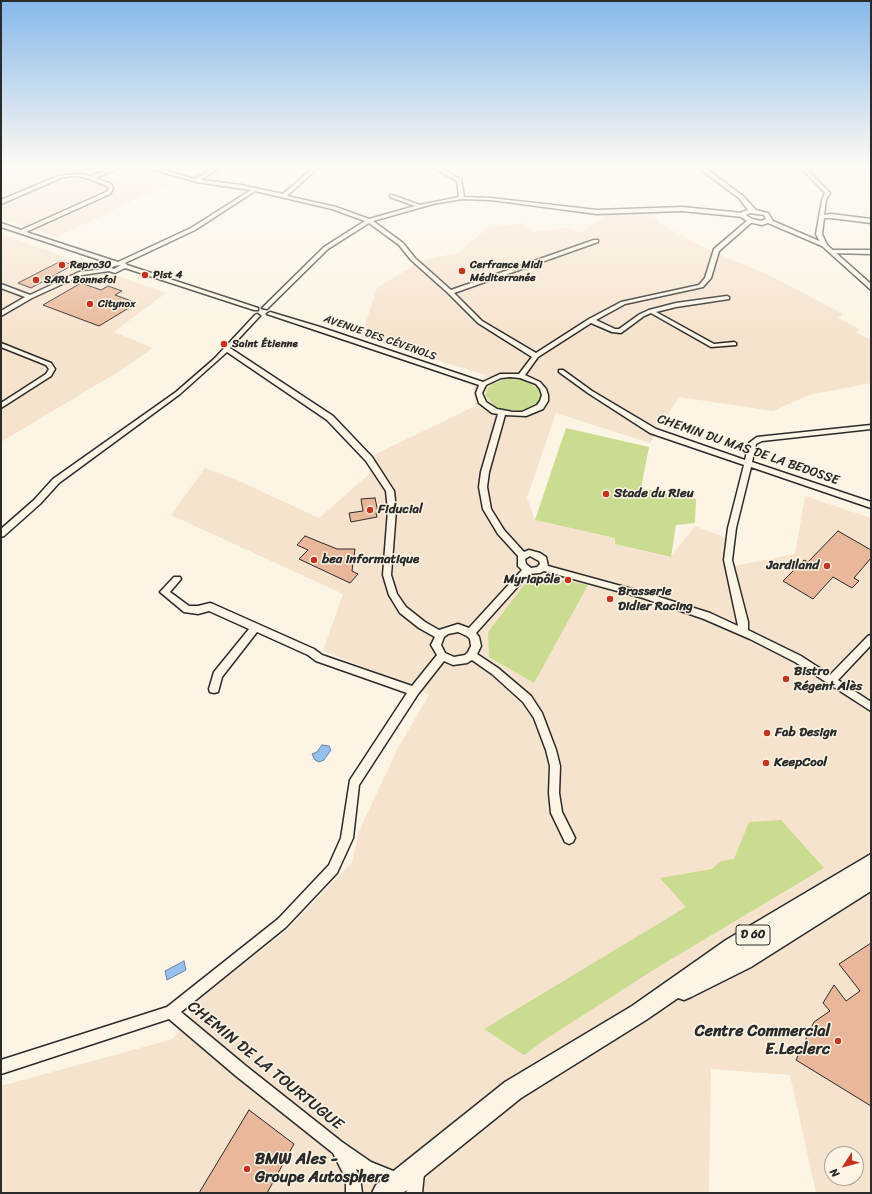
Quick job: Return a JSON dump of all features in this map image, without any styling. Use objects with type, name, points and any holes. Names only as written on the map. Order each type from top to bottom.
[{"type":"main road","name":"D 60","points":[[399,1189],[419,1166],[513,1090],[639,1013],[734,947],[871,863]]},
{"type":"main road","name":"D 60","points":[[639,1013],[744,960],[871,880]]},
{"type":"street","points":[[23,232],[43,223]]},
{"type":"street","points":[[1,314],[30,296],[81,273],[120,266],[203,223]]},
{"type":"street","points":[[1,534],[38,502],[56,481],[178,393],[227,349],[257,313],[265,308],[326,248],[366,223]]},
{"type":"street","points":[[371,223],[401,244],[413,259],[450,292],[480,322],[536,356]]},
{"type":"street","points":[[521,376],[536,356],[591,320],[623,303],[701,286],[708,278],[716,250],[748,223]]},
{"type":"street","points":[[772,223],[824,246],[871,288]]},
{"type":"street","points":[[820,223],[819,234],[824,246]]},
{"type":"street","points":[[1,225],[97,256],[120,266],[141,272],[262,316],[270,314],[269,309],[265,308]]},
{"type":"street","points":[[450,292],[596,241]]},
{"type":"street","points":[[832,252],[871,252]]},
{"type":"street","points":[[97,256],[108,268]]},
{"type":"street","points":[[108,268],[120,266]]},
{"type":"street","points":[[1,286],[30,296]]},
{"type":"street","points":[[591,320],[614,331],[621,331],[642,315],[651,311],[676,305],[727,298]]},
{"type":"street","points":[[651,311],[713,346],[734,344]]},
{"type":"street","name":"AVENUE DES CÉVENOLS","points":[[270,314],[318,328],[483,384]]},
{"type":"street","points":[[1,345],[49,364],[52,369],[49,375],[1,406]]},
{"type":"street","points":[[227,349],[330,418],[369,458],[390,491],[392,510],[387,575],[393,595],[403,610],[422,625],[440,635]]},
{"type":"street","name":"CHEMIN DU MAS DE LA BEDOSSE","points":[[562,371],[590,392],[653,431],[748,465],[871,505]]},
{"type":"street","points":[[500,376],[521,376],[531,379],[543,389],[545,395],[544,401],[540,407],[523,414],[502,413],[488,407],[483,403],[479,393],[483,384],[490,379],[500,376]]},
{"type":"street","points":[[502,413],[485,472],[483,487],[487,509],[497,526],[523,556]]},
{"type":"street","points":[[743,632],[743,622],[728,560],[732,528],[753,443],[760,439],[871,427]]},
{"type":"street","points":[[523,556],[537,554],[544,562],[543,568]]},
{"type":"street","points":[[523,556],[520,564],[527,570],[534,571],[543,568],[678,606],[743,632],[798,659],[871,707]]},
{"type":"street","points":[[470,633],[527,570]]},
{"type":"street","points":[[177,579],[164,592],[187,610],[198,610],[210,607],[311,652],[319,658],[414,691]]},
{"type":"street","points":[[214,690],[217,675],[255,628]]},
{"type":"street","points":[[458,628],[470,633],[474,637],[476,646],[472,655],[461,661],[454,661],[442,656],[436,645],[440,635],[451,629],[458,628]]},
{"type":"street","points":[[831,680],[871,639]]},
{"type":"street","points":[[472,655],[495,671],[526,699],[538,716],[551,750],[555,766],[554,793],[557,813],[569,838]]},
{"type":"street","points":[[1,1067],[171,1012],[282,923],[333,869],[346,838],[354,784],[414,691],[442,656]]},
{"type":"street","name":"CHEMIN DE LA TOURTUGUE","points":[[171,1012],[241,1071],[337,1147],[399,1189]]},
{"type":"street","name":"CHEMIN DE LA TOURTUGUE","points":[[337,1147],[353,1178],[354,1193]]},
{"type":"shaded area","points":[[15,223],[87,223],[57,237]]},
{"type":"shaded area","points":[[523,223],[532,232],[568,228],[580,233],[595,223],[659,223],[705,248],[773,277],[843,314],[838,318],[860,329],[856,332],[871,340],[871,383],[809,395],[773,411],[679,397],[650,443],[556,413],[527,498],[535,520],[615,538],[615,544],[670,557],[695,526],[726,538],[734,566],[795,554],[805,496],[871,518],[871,1193],[816,1193],[790,1075],[711,1069],[709,1193],[1,1193],[1,1086],[173,1039],[201,998],[286,931],[352,862],[359,831],[398,748],[429,695],[409,685],[323,651],[343,594],[171,515],[205,468],[235,479],[319,518],[368,475],[374,455],[475,406],[473,387],[486,375],[361,337],[377,288],[422,260],[458,253],[487,228]]},
{"type":"shaded area","points":[[1,234],[166,293],[114,332],[153,348],[118,372],[1,442]]},
{"type":"green space","points":[[505,379],[523,380],[537,388],[540,393],[540,399],[537,404],[522,411],[503,409],[495,406],[486,396],[487,390],[491,385]]},
{"type":"green space","name":"Stade du Rieu","points":[[566,428],[649,447],[641,488],[696,499],[695,523],[676,525],[671,557],[615,544],[615,538],[535,520]]},
{"type":"green space","points":[[544,577],[588,585],[534,683],[489,657],[488,632],[527,581]]},
{"type":"green space","points":[[781,820],[824,868],[658,967],[546,1039],[524,1055],[484,1029],[686,907],[660,878],[712,869],[721,861],[734,859],[749,822]]},
{"type":"water","points":[[322,745],[329,746],[331,750],[324,760],[319,762],[315,760],[312,754],[317,752]]},
{"type":"water","points":[[184,961],[186,970],[167,980],[165,971]]},
{"type":"building","points":[[61,261],[73,265],[31,288],[18,283]]},
{"type":"building","name":"Citynox","points":[[81,283],[101,290],[108,286],[122,291],[115,295],[137,303],[99,326],[43,305]]},
{"type":"building","name":"Fiducial","points":[[375,498],[378,512],[376,513],[377,517],[351,522],[349,513],[363,511],[361,499]]},
{"type":"building","name":"Jardiland","points":[[838,531],[871,550],[871,558],[854,578],[859,581],[852,588],[833,577],[813,599],[783,581],[804,560],[808,562]]},
{"type":"building","name":"bea informatique","points":[[305,536],[337,549],[355,549],[352,571],[358,574],[350,583],[299,559],[308,550],[297,545]]},
{"type":"building","name":"Centre Commercial E.Leclerc","points":[[871,943],[871,1106],[796,1060],[814,1022],[830,1011],[823,1003],[834,985],[846,1001],[860,991],[839,964]]},
{"type":"building","name":"BMW Ales - Groupe Autosphere","points":[[249,1110],[294,1144],[267,1193],[199,1193]]},
{"type":"place","name":"Repro30","points":[[62,265]]},
{"type":"place","name":"Cerfrance Midi Méditerranée","points":[[462,271]]},
{"type":"place","name":"Pist 4","points":[[145,275]]},
{"type":"place","name":"SARL Bonnefoi","points":[[36,280]]},
{"type":"place","name":"Citynox","points":[[90,304]]},
{"type":"place","name":"Saint Étienne","points":[[224,344]]},
{"type":"place","name":"Stade du Rieu","points":[[606,494]]},
{"type":"place","name":"Fiducial","points":[[370,510]]},
{"type":"place","name":"bea informatique","points":[[314,560]]},
{"type":"place","name":"Jardiland","points":[[827,566]]},
{"type":"place","name":"Myriapôle","points":[[568,580]]},
{"type":"place","name":"Brasserie Didier Racing","points":[[610,599]]},
{"type":"place","name":"Bistro Régent Alès","points":[[786,679]]},
{"type":"place","name":"Fab Design","points":[[767,733]]},
{"type":"place","name":"KeepCool","points":[[766,763]]},
{"type":"place","name":"Centre Commercial E.Leclerc","points":[[838,1041]]},
{"type":"place","name":"BMW Ales - Groupe Autosphere","points":[[247,1169]]}]
